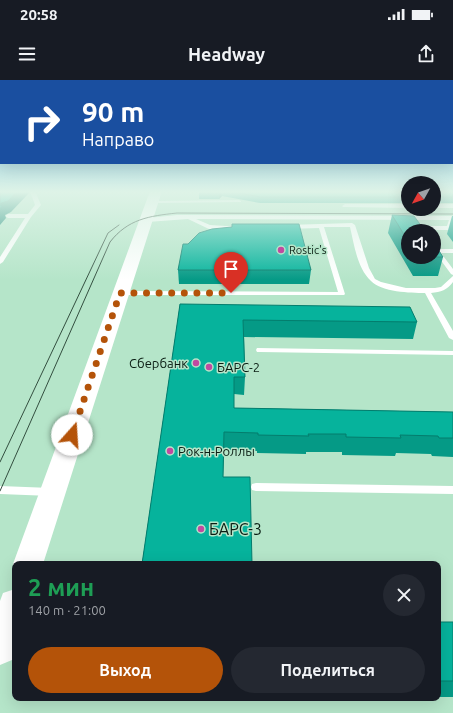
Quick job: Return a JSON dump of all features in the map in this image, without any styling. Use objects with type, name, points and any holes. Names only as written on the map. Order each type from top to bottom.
[{"type":"main road","points":[[29,561],[146,221]]},
{"type":"main road","points":[[0,648],[12,613]]},
{"type":"lane","points":[[0,262],[26,221]]},
{"type":"lane","points":[[195,221],[209,227],[246,228]]},
{"type":"lane","points":[[349,221],[362,259],[373,279],[379,284],[394,289],[427,291],[444,288],[453,278]]},
{"type":"lane","points":[[406,221],[417,228],[449,228],[451,221]]},
{"type":"lane","points":[[284,227],[352,225]]},
{"type":"lane","points":[[120,293],[342,294],[321,226]]},
{"type":"lane","points":[[453,251],[437,251],[453,273]]},
{"type":"lane","points":[[427,291],[453,338]]},
{"type":"lane","points":[[260,350],[453,353]]},
{"type":"lane","points":[[256,487],[453,490]]},
{"type":"lane","points":[[0,490],[53,492]]},
{"type":"building","points":[[395,221],[417,221],[420,224],[401,224],[401,230]]},
{"type":"building","points":[[232,224],[299,224],[311,270],[178,270],[183,244],[188,244],[199,233],[212,229],[232,227]]},
{"type":"building","points":[[180,304],[410,307],[417,322],[243,320],[245,377],[234,377],[234,408],[453,412],[453,438],[400,435],[401,438],[346,437],[346,434],[308,434],[309,436],[258,435],[258,433],[224,432],[223,477],[250,477],[252,561],[142,561]]},
{"type":"building","points":[[441,622],[453,622],[453,681],[441,681]]},
{"type":"tram line","points":[[0,491],[110,242],[124,228],[139,221]]},
{"type":"tram line","points":[[0,462],[108,233],[119,225]]},
{"type":"place","name":"Rostic's","points":[[281,250]]},
{"type":"place","name":"Сбербанк","points":[[196,363]]},
{"type":"place","name":"БАРС-2","points":[[209,367]]},
{"type":"place","name":"Рок-н-Роллы","points":[[170,451]]},
{"type":"place","name":"БАРС-3","points":[[201,529]]},
{"type":"route","points":[[72,435],[120,293],[231,293]]}]
